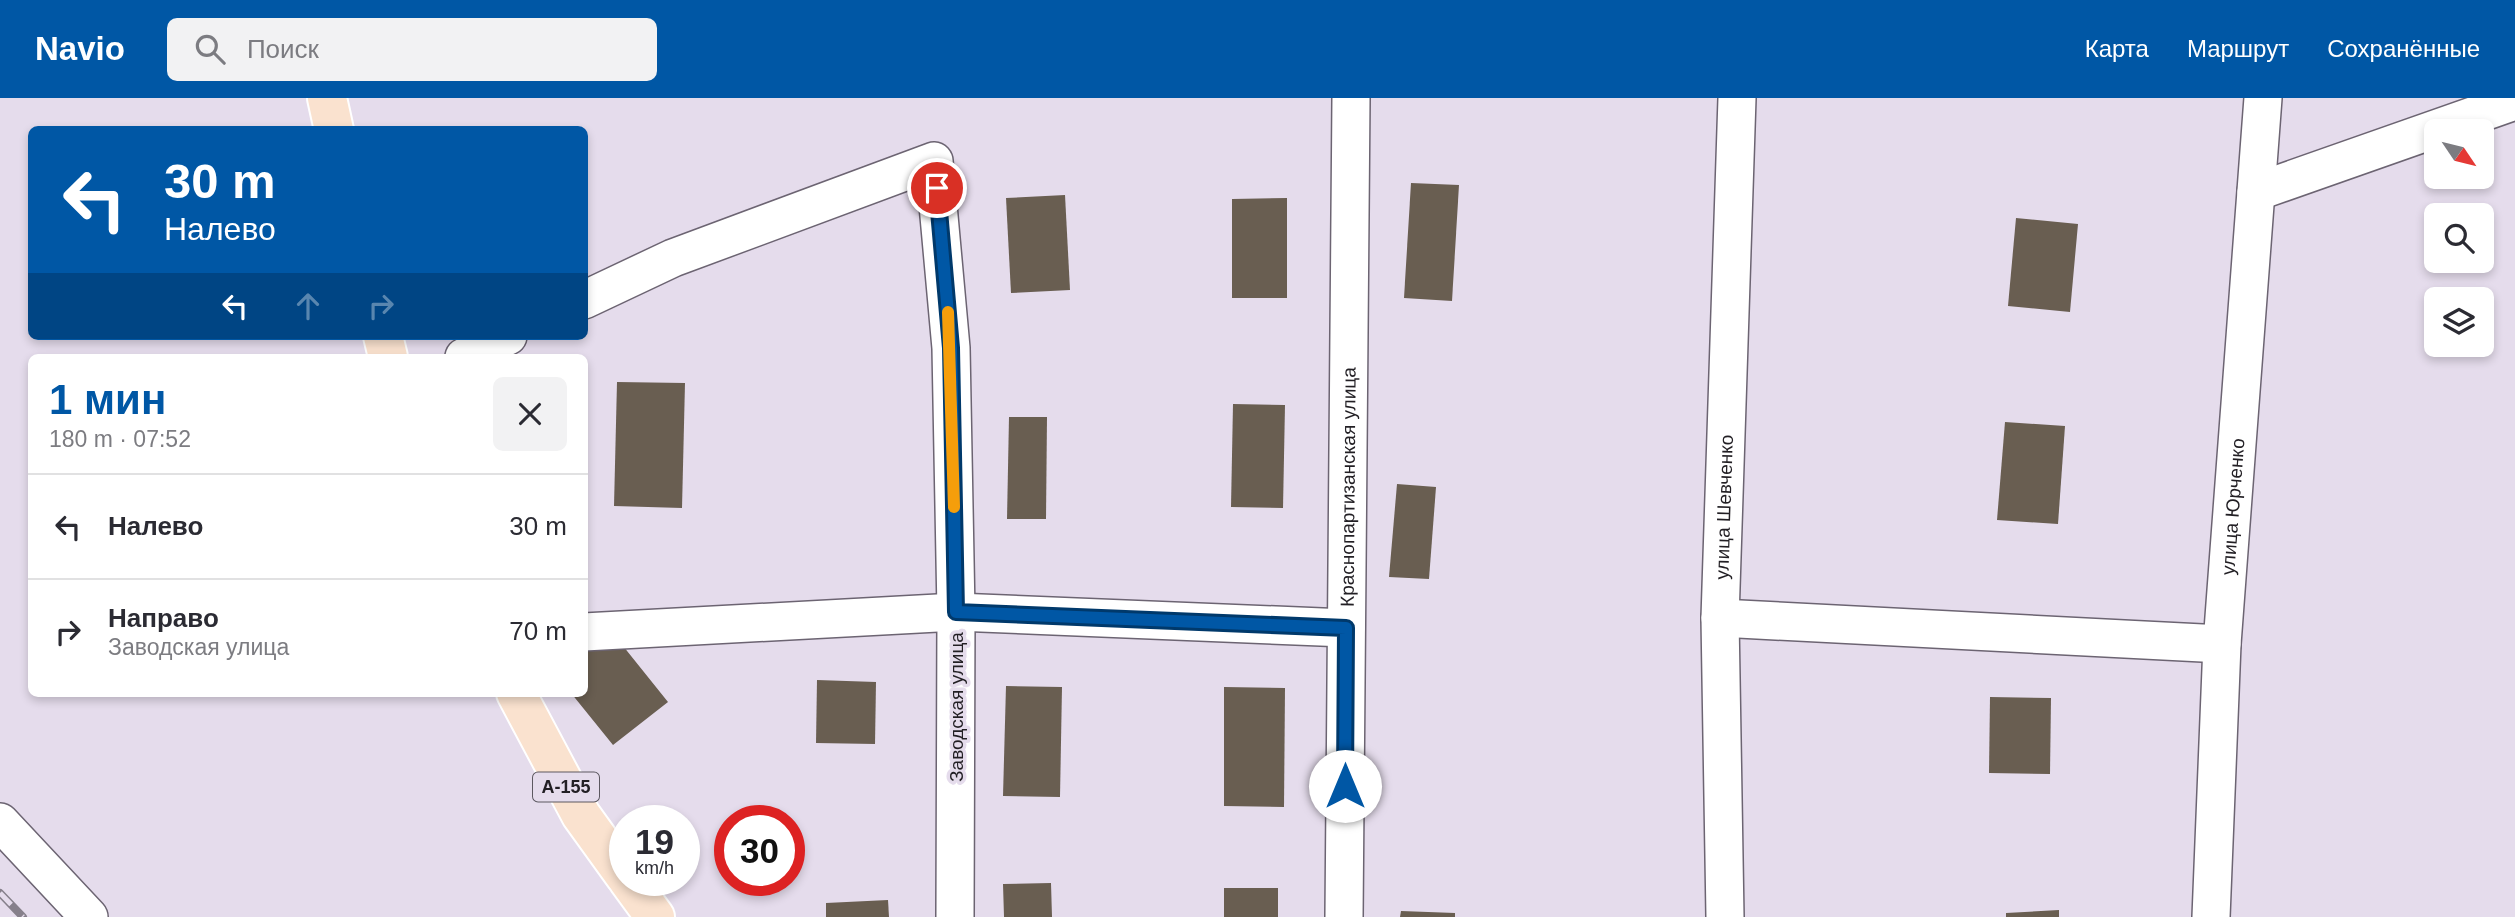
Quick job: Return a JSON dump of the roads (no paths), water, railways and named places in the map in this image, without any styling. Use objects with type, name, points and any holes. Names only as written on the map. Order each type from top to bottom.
[{"type":"main road","points":[[327,98],[333,126]]},
{"type":"main road","name":"А-155","points":[[518,697],[581,815],[609,854]]},
{"type":"main road","points":[[640,896],[655,917]]},
{"type":"street","name":"Краснопартизанская улица","points":[[1344,917],[1351,98]]},
{"type":"street","name":"улица Шевченко","points":[[1725,917],[1720,618],[1737,98]]},
{"type":"street","name":"улица Юрченко","points":[[2211,917],[2222,644],[2263,98]]},
{"type":"street","points":[[2256,192],[2515,101]]},
{"type":"street","name":"Заводская улица","points":[[588,298],[673,258],[934,161],[951,348],[956,612],[955,917]]},
{"type":"street","points":[[470,354],[500,340]]},
{"type":"street","points":[[588,632],[956,612],[1346,628]]},
{"type":"street","points":[[1720,618],[2222,644]]},
{"type":"street","points":[[0,822],[89,917]]},
{"type":"railway","points":[[0,893],[23,917]]}]
